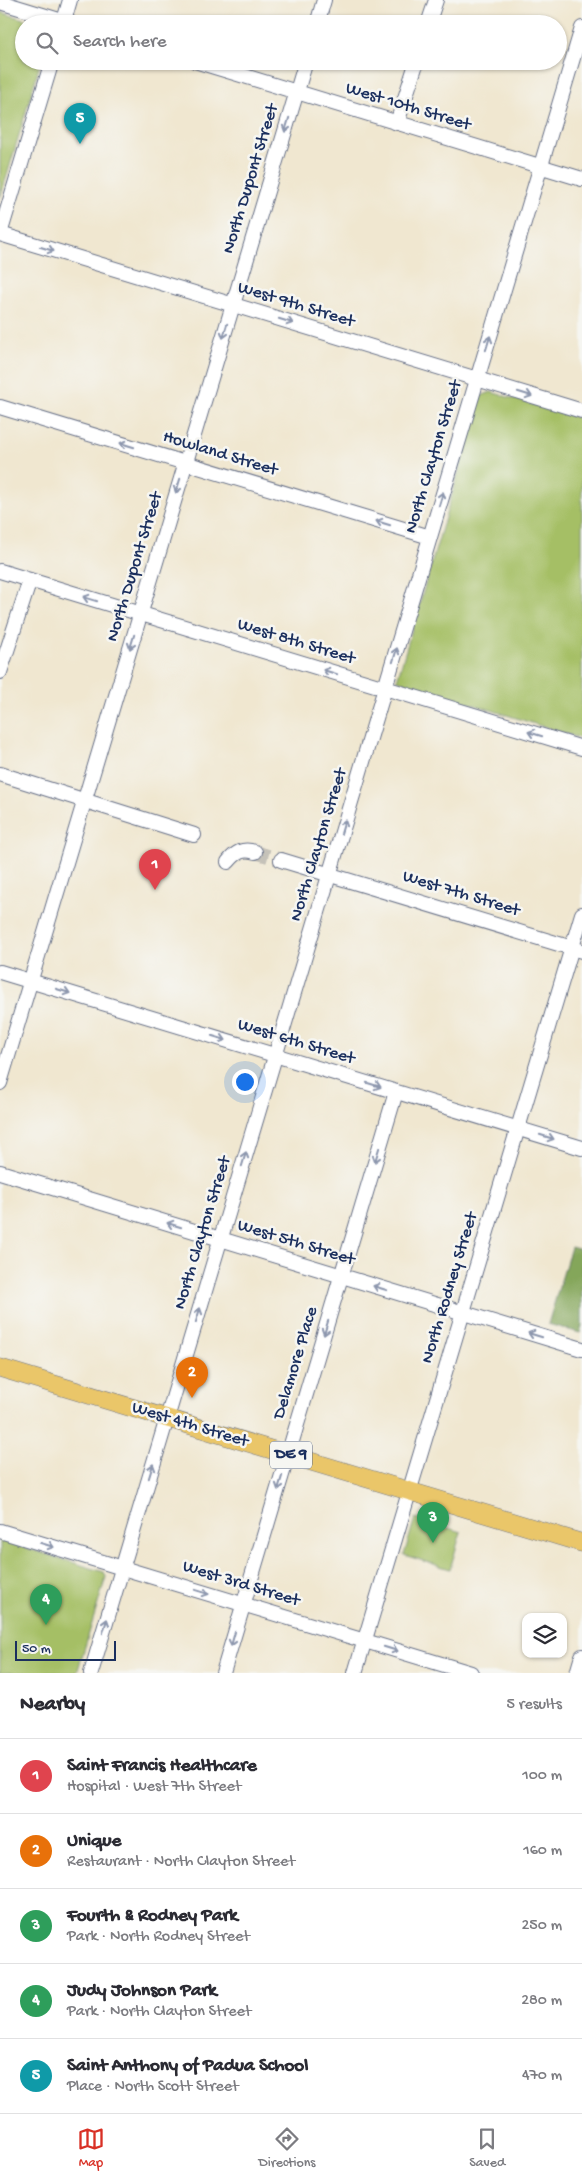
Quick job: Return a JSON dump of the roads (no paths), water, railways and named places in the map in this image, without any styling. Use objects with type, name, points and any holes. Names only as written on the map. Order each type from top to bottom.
[{"type":"main road","name":"West 4th Street","points":[[0,1368],[582,1543]]},
{"type":"street","points":[[67,15],[70,0]]},
{"type":"street","points":[[320,15],[324,0]]},
{"type":"street","points":[[431,15],[436,0]]},
{"type":"street","points":[[0,2],[41,15]]},
{"type":"street","name":"North Clayton Street","points":[[91,1673],[582,28]]},
{"type":"street","points":[[0,234],[49,70]]},
{"type":"street","name":"West 10th Street","points":[[224,70],[582,180]]},
{"type":"street","name":"North Dupont Street","points":[[0,1083],[303,70]]},
{"type":"street","points":[[397,123],[414,70]]},
{"type":"street","name":"West 9th Street","points":[[0,234],[582,411]]},
{"type":"street","name":"Howland Street","points":[[0,407],[430,537]]},
{"type":"street","name":"West 8th Street","points":[[0,572],[582,748]]},
{"type":"street","points":[[0,672],[30,580]]},
{"type":"street","points":[[0,774],[194,835]]},
{"type":"street","points":[[228,862],[238,852],[247,850],[255,852]]},
{"type":"street","name":"West 7th Street","points":[[281,860],[577,949]]},
{"type":"street","name":"North Rodney Street","points":[[355,1673],[518,1128],[577,949],[582,914]]},
{"type":"street","name":"West 6th Street","points":[[0,972],[582,1148]]},
{"type":"street","name":"Delamore Place","points":[[224,1673],[396,1092]]},
{"type":"street","name":"West 5th Street","points":[[0,1172],[582,1349]]},
{"type":"street","name":"West 3rd Street","points":[[0,1530],[471,1673]]},
{"type":"street","points":[[577,1673],[582,1656]]},
{"type":"tunnel","points":[[255,852],[281,860]]},
{"type":"place","name":"Saint Anthony of Padua School","points":[[80,144]]},
{"type":"place","name":"Saint Francis Healthcare","points":[[155,890]]},
{"type":"place","name":"Unique","points":[[192,1398]]},
{"type":"place","name":"Fourth & Rodney Park","points":[[433,1543]]},
{"type":"place","name":"Judy Johnson Park","points":[[46,1625]]}]
